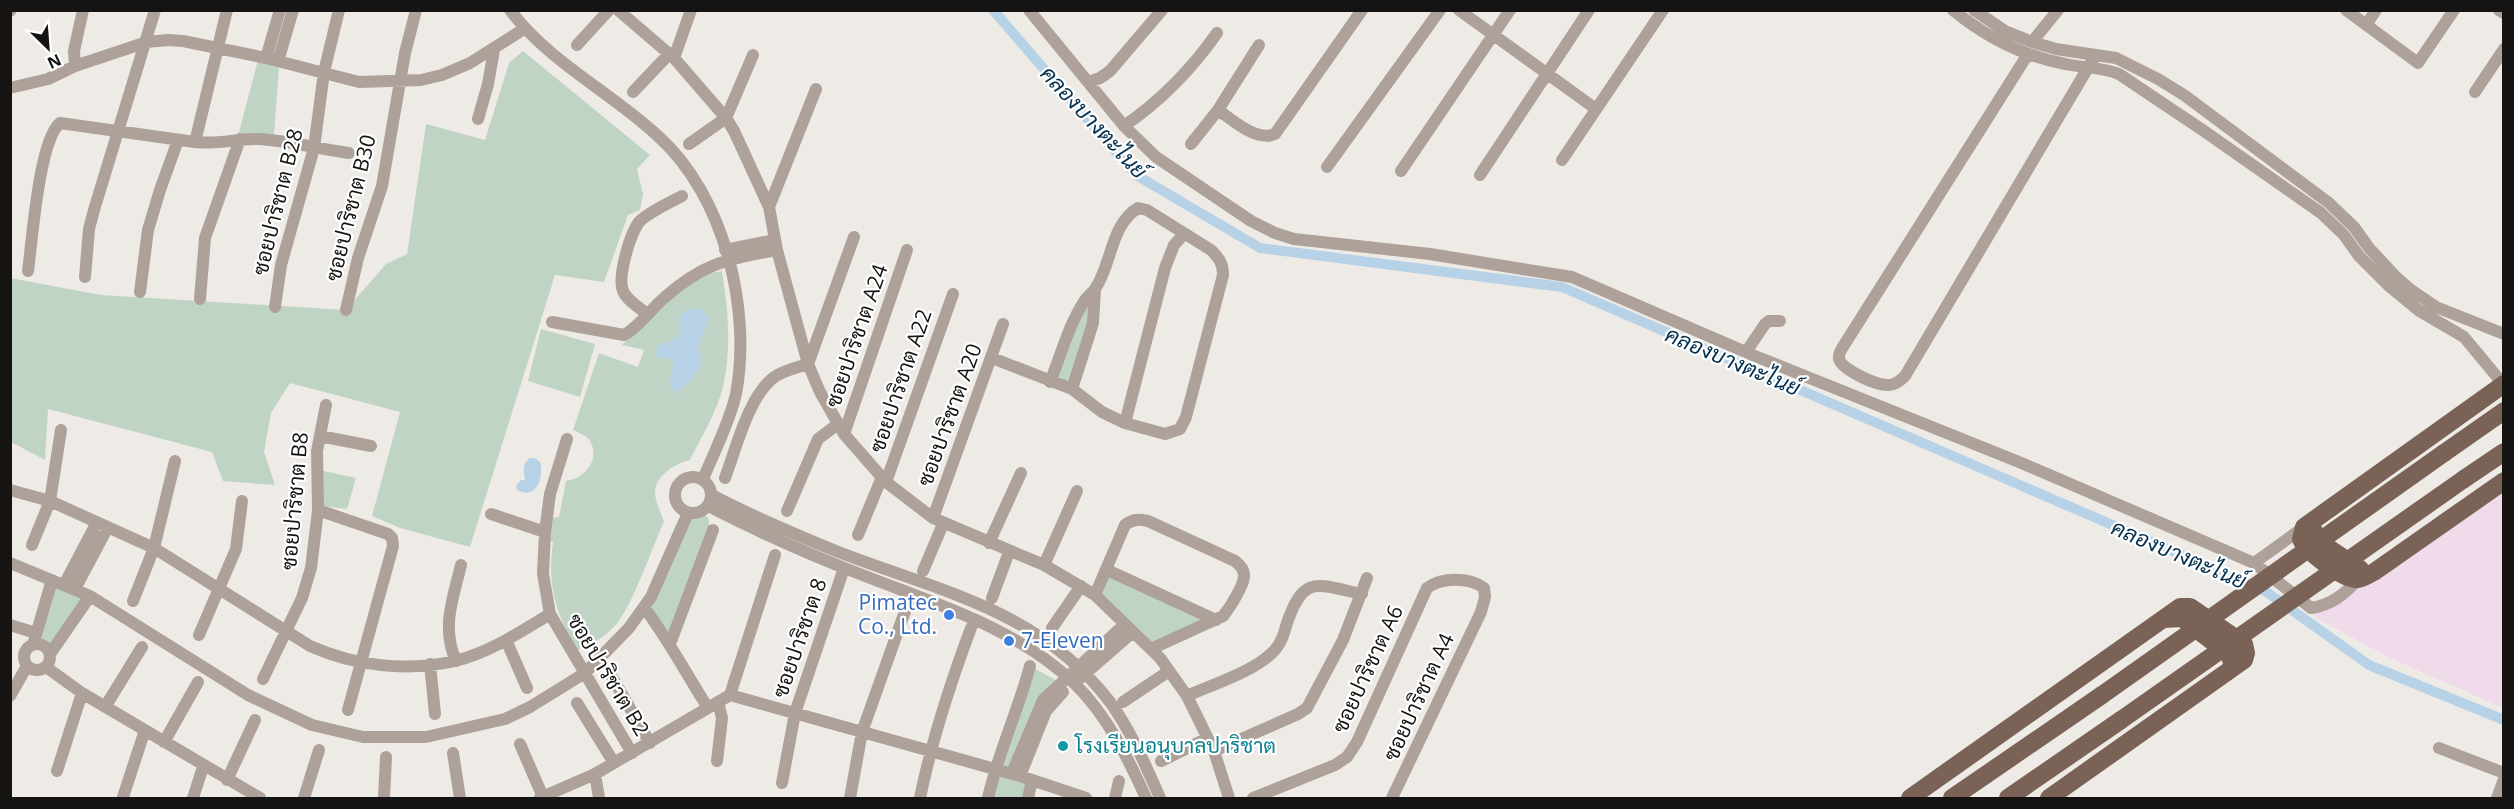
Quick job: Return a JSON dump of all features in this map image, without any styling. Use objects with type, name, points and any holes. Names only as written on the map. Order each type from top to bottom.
[{"type":"main road","points":[[2503,384],[2304,527],[2301,539],[2310,553],[2349,578],[2366,576],[2504,481]]},
{"type":"main road","points":[[1952,798],[2504,411]]},
{"type":"main road","points":[[2008,798],[2504,452]]},
{"type":"main road","points":[[2322,514],[2312,526],[2313,532],[2324,545],[2360,569],[2366,576]]},
{"type":"main road","points":[[1910,798],[2163,619],[2182,618],[2229,654],[2230,662],[2222,677],[2165,714],[2049,798]]},
{"type":"street","points":[[75,66],[74,51],[83,10]]},
{"type":"street","points":[[85,277],[89,229],[155,10]]},
{"type":"street","points":[[195,142],[227,10]]},
{"type":"street","points":[[272,59],[280,10]]},
{"type":"street","points":[[272,59],[293,10]]},
{"type":"street","name":"ซอยปาริชาต B28","points":[[274,307],[281,265],[315,148],[324,72],[339,10]]},
{"type":"street","name":"ซอยปาริชาต B30","points":[[346,310],[358,258],[382,186],[400,80],[416,10]]},
{"type":"street","points":[[510,10],[524,29],[555,57],[626,109],[660,138],[688,168],[708,202],[727,255],[740,318],[741,350],[736,394],[703,479]]},
{"type":"street","points":[[577,45],[609,10]]},
{"type":"street","points":[[618,10],[672,56],[726,118],[770,207],[776,245],[808,364],[841,429],[884,479],[938,521],[1044,565],[1095,595],[1150,649],[1187,696],[1214,751],[1229,798]]},
{"type":"street","points":[[633,92],[672,56],[692,10]]},
{"type":"street","points":[[1029,10],[1125,126],[1156,157],[1251,221],[1275,233],[1294,239],[1430,254],[1572,277],[1746,352],[2019,462],[2253,563],[2311,608],[2323,606],[2338,599],[2366,576]]},
{"type":"street","points":[[1088,82],[1100,78],[1110,70],[1162,10]]},
{"type":"street","points":[[1218,110],[1253,133],[1268,137],[1275,134],[1362,10]]},
{"type":"street","points":[[1327,167],[1440,10]]},
{"type":"street","points":[[1459,10],[1596,109]]},
{"type":"street","points":[[1401,171],[1510,10]]},
{"type":"street","points":[[1480,175],[1589,10]]},
{"type":"street","points":[[1562,160],[1663,10]]},
{"type":"street","points":[[1953,10],[1999,43],[2028,54],[2086,69],[2111,70],[2119,74],[2349,231],[2411,290],[2436,307],[2504,334]]},
{"type":"street","points":[[2032,42],[2058,10]]},
{"type":"street","points":[[2346,10],[2418,63],[2454,10]]},
{"type":"street","points":[[2366,25],[2376,10]]},
{"type":"street","points":[[2499,10],[2504,14]]},
{"type":"street","points":[[1967,22],[1975,11],[2005,31],[2032,42],[2056,49],[2116,58],[2150,74],[2184,95],[2329,203],[2349,231],[2359,256],[2389,286],[2418,310],[2464,337],[2503,384]]},
{"type":"street","points":[[10,88],[48,79],[75,66],[147,42],[183,41],[272,59],[359,82],[422,80],[442,75],[470,63],[524,29]]},
{"type":"street","points":[[1125,126],[1164,96],[1188,71],[1216,33]]},
{"type":"street","points":[[1191,144],[1218,110],[1259,45]]},
{"type":"street","points":[[478,119],[494,50]]},
{"type":"street","points":[[2475,93],[2504,50]]},
{"type":"street","points":[[2028,54],[1846,342],[1839,355],[1840,362],[1845,368],[1879,384],[1891,385],[1905,376],[2095,56]]},
{"type":"street","points":[[689,144],[726,118],[753,55]]},
{"type":"street","points":[[770,207],[816,88]]},
{"type":"street","points":[[2204,130],[2213,118]]},
{"type":"street","points":[[28,271],[47,148],[55,127],[60,123],[119,133],[214,144],[240,139],[276,141],[349,153]]},
{"type":"street","points":[[200,299],[205,238],[240,139]]},
{"type":"street","points":[[140,292],[148,230],[178,140]]},
{"type":"street","points":[[646,313],[627,298],[622,290],[622,271],[631,237],[642,219],[682,196]]},
{"type":"street","points":[[992,358],[1072,389],[1102,412],[1125,423],[1165,435],[1180,429],[1186,417],[1222,275],[1223,266],[1218,257],[1147,210],[1138,208],[1130,213],[1121,225],[1095,289],[1093,323],[1072,389]]},
{"type":"street","points":[[1125,423],[1165,268],[1174,245],[1184,234]]},
{"type":"street","points":[[725,478],[754,402],[763,388],[774,377],[808,364],[854,237]]},
{"type":"street","points":[[552,322],[624,335],[634,330],[646,313],[689,277],[727,255],[776,245]]},
{"type":"street","name":"ซอยปาริชาต A24","points":[[841,429],[907,250]]},
{"type":"street","points":[[1050,382],[1077,315],[1085,299],[1095,289]]},
{"type":"street","name":"ซอยปาริชาต A22","points":[[858,535],[884,479],[953,294]]},
{"type":"street","points":[[1746,352],[1765,324],[1769,321],[1780,321]]},
{"type":"street","points":[[2464,337],[2473,322]]},
{"type":"street","name":"ซอยปาริชาต A20","points":[[923,571],[1003,324]]},
{"type":"street","name":"ซอยปาริชาต B8","points":[[263,679],[302,598],[311,568],[318,510],[316,463],[326,405]]},
{"type":"street","points":[[787,511],[818,440],[841,429]]},
{"type":"street","points":[[32,546],[50,501],[61,430]]},
{"type":"street","points":[[320,436],[371,446]]},
{"type":"street","name":"ซอยปาริชาต B2","points":[[567,439],[550,494],[545,532],[543,574],[550,614],[632,753]]},
{"type":"street","points":[[133,601],[154,548],[175,461]]},
{"type":"street","points":[[989,543],[1021,473]]},
{"type":"street","points":[[690,477],[703,479],[711,489],[710,500],[699,512],[688,513],[677,504],[675,490],[678,484],[690,477]]},
{"type":"street","points":[[10,490],[50,501],[154,548],[286,632],[333,656],[360,663],[413,666],[456,661],[507,640],[550,614]]},
{"type":"street","points":[[1044,565],[1077,491]]},
{"type":"street","points":[[710,500],[836,551],[937,587],[1008,616],[1039,635],[1081,672],[1109,702],[1129,733],[1160,798]]},
{"type":"street","points":[[710,500],[832,564],[966,614],[1025,645],[1070,680],[1112,732],[1146,798]]},
{"type":"street","points":[[199,635],[236,549],[242,501]]},
{"type":"street","points":[[318,510],[379,530],[392,538],[393,546],[348,710]]},
{"type":"street","points":[[10,563],[90,596],[248,695],[312,725],[363,736],[426,736],[505,719],[530,707],[585,673],[629,628],[651,597],[688,513]]},
{"type":"street","points":[[491,514],[545,532]]},
{"type":"street","points":[[1095,595],[1125,525],[1139,519],[1235,561],[1242,568],[1244,578],[1229,609],[1216,620],[1150,649]]},
{"type":"street","points":[[10,625],[34,639],[45,646],[50,654],[50,661],[46,667],[38,671],[27,666],[24,653],[34,639],[63,585],[102,524]]},
{"type":"street","points":[[2253,563],[2304,527]]},
{"type":"street","points":[[670,644],[713,530]]},
{"type":"street","points":[[992,598],[1010,552]]},
{"type":"street","points":[[520,744],[542,798],[595,774],[730,695],[775,555]]},
{"type":"street","points":[[456,661],[447,634],[449,614],[461,565]]},
{"type":"street","points":[[1107,570],[1216,620]]},
{"type":"street","name":"ซอยปาริชาต 8","points":[[782,783],[795,714],[842,574]]},
{"type":"street","points":[[1214,751],[1307,708],[1343,640],[1367,579]]},
{"type":"street","name":"ซอยปาริชาต A6","points":[[1253,798],[1335,765],[1347,757],[1358,742],[1427,588],[1433,583],[1447,580],[1476,582],[1484,588],[1485,597],[1481,612]]},
{"type":"street","points":[[1187,696],[1263,660],[1281,642],[1298,596],[1309,586],[1318,585],[1362,594]]},
{"type":"street","points":[[1052,628],[1081,586]]},
{"type":"street","points":[[50,654],[90,596]]},
{"type":"street","points":[[850,798],[862,732],[908,603]]},
{"type":"street","points":[[646,610],[670,644],[675,656],[722,718],[717,760]]},
{"type":"street","name":"ซอยปาริชาต A4","points":[[1392,798],[1481,612]]},
{"type":"street","points":[[920,798],[930,750],[949,687],[971,628]]},
{"type":"street","points":[[1028,798],[1021,776],[1046,711],[1070,680],[1129,628]]},
{"type":"street","points":[[507,640],[527,688]]},
{"type":"street","points":[[105,707],[142,648]]},
{"type":"street","points":[[430,664],[435,714]]},
{"type":"street","points":[[10,696],[27,666]]},
{"type":"street","points":[[987,798],[994,769],[1023,693],[1030,666]]},
{"type":"street","points":[[46,667],[82,693],[203,767],[260,798]]},
{"type":"street","points":[[1123,702],[1169,671]]},
{"type":"street","points":[[612,677],[650,743]]},
{"type":"street","points":[[164,742],[198,682]]},
{"type":"street","points":[[57,771],[82,693]]},
{"type":"street","points":[[730,695],[1021,776],[1086,798]]},
{"type":"street","points":[[578,703],[614,763]]},
{"type":"street","points":[[227,780],[255,720]]},
{"type":"street","points":[[123,797],[145,730]]},
{"type":"street","points":[[1161,761],[1206,738]]},
{"type":"street","points":[[2439,748],[2504,773]]},
{"type":"street","points":[[304,798],[319,750]]},
{"type":"street","points":[[453,753],[460,798]]},
{"type":"street","points":[[384,798],[386,757]]},
{"type":"street","points":[[192,798],[203,767]]},
{"type":"street","points":[[595,774],[599,798]]},
{"type":"street","points":[[2498,798],[2504,779]]},
{"type":"street","points":[[1115,798],[1119,781]]},
{"type":"shaded area","points":[[2503,480],[2503,708],[2390,658],[2313,616],[2358,580]]},
{"type":"green space","points":[[523,51],[650,155],[637,169],[643,194],[640,210],[628,215],[604,282],[555,275],[470,547],[400,528],[372,516],[400,412],[290,383],[271,413],[264,452],[275,485],[223,481],[212,452],[48,409],[45,460],[11,442],[10,278],[101,295],[346,310],[386,264],[407,254],[426,124],[485,140],[509,63]]},
{"type":"green space","points":[[258,60],[279,68],[274,136],[238,136]]},
{"type":"green space","points":[[722,271],[728,344],[726,373],[717,406],[690,460],[667,471],[658,482],[655,494],[664,522],[627,607],[609,632],[577,650],[563,623],[554,598],[551,572],[553,542],[547,540],[550,518],[559,517],[566,481],[579,477],[592,461],[593,448],[589,439],[573,430],[599,353],[638,367],[644,350],[622,345],[667,299],[680,289],[707,274]]},
{"type":"green space","points":[[1095,289],[1072,389],[1050,382]]},
{"type":"green space","points":[[541,329],[595,344],[580,397],[528,381]]},
{"type":"green space","points":[[319,470],[356,478],[347,509],[322,506]]},
{"type":"green space","points":[[704,513],[709,519],[709,527],[669,639],[646,610],[689,515]]},
{"type":"green space","points":[[1107,570],[1216,620],[1151,649],[1095,595]]},
{"type":"green space","points":[[53,581],[87,597],[49,649],[40,642]]},
{"type":"green space","points":[[1030,666],[1061,683],[1012,773],[1032,780],[1028,798],[988,798]]},
{"type":"water","points":[[690,308],[703,310],[709,320],[697,349],[702,361],[690,380],[675,394],[673,388],[669,386],[673,363],[670,359],[656,357],[657,346],[678,338],[681,331],[680,317]]},
{"type":"water","points":[[530,458],[535,458],[540,462],[541,475],[537,486],[528,493],[516,489],[521,480],[525,480],[524,465]]},
{"type":"waterway","name":"คลองบางตะไนย์","points":[[993,10],[1136,175],[1260,248],[1562,287],[2265,591],[2369,665],[2504,720]]},
{"type":"place","name":"Pimatec Co., Ltd.","points":[[949,615]]},
{"type":"place","name":"7-Eleven","points":[[1009,641]]},
{"type":"place","name":"โรงเรียนอนุบาลปาริชาต","points":[[1063,746]]}]
